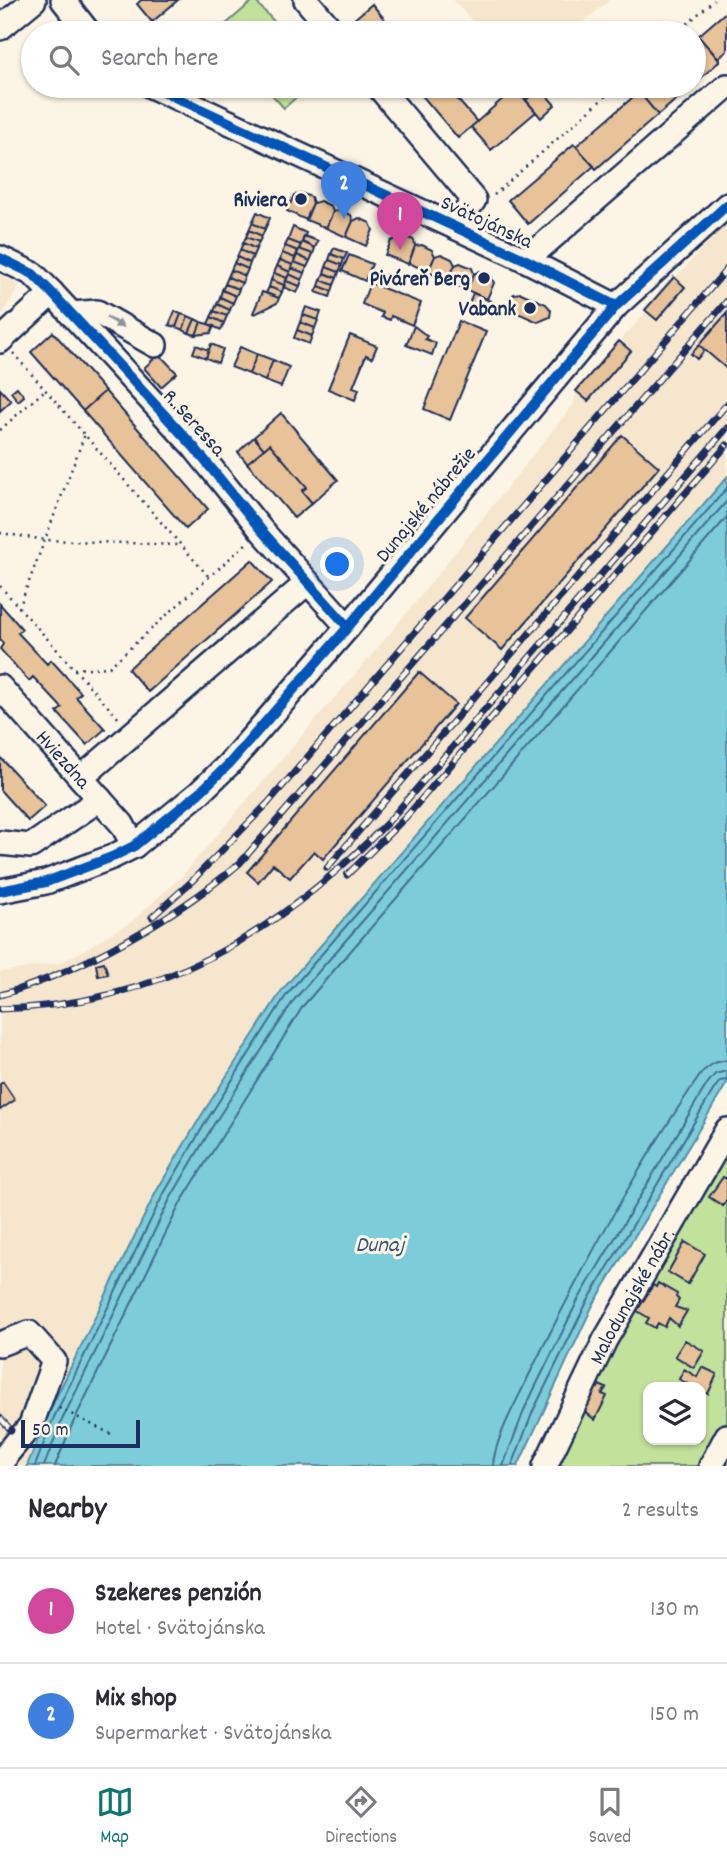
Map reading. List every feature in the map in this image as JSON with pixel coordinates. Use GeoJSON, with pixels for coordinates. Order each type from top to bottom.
{"type":"FeatureCollection","features":[{"type":"Feature","properties":{"kind":"street"},"geometry":{"type":"LineString","coordinates":[[0,28],[34,0]]}},
{"type":"Feature","properties":{"kind":"street"},"geometry":{"type":"LineString","coordinates":[[63,0],[80,21]]}},
{"type":"Feature","properties":{"kind":"street"},"geometry":{"type":"LineString","coordinates":[[306,0],[324,21]]}},
{"type":"Feature","properties":{"kind":"street"},"geometry":{"type":"LineString","coordinates":[[526,260],[727,86]]}},
{"type":"Feature","properties":{"kind":"street","name":"Svätojánska"},"geometry":{"type":"LineString","coordinates":[[177,98],[526,260],[616,306]]}},
{"type":"Feature","properties":{"kind":"street"},"geometry":{"type":"LineString","coordinates":[[388,98],[474,200],[455,227]]}},
{"type":"Feature","properties":{"kind":"street","name":"Dunajské nábrežie"},"geometry":{"type":"LineString","coordinates":[[0,891],[46,881],[134,846],[164,824],[229,764],[348,627],[616,306],[727,205]]}},
{"type":"Feature","properties":{"kind":"street","name":"R. Seressa"},"geometry":{"type":"LineString","coordinates":[[0,258],[33,274],[52,293],[194,447],[262,531],[348,627]]}},
{"type":"Feature","properties":{"kind":"street"},"geometry":{"type":"LineString","coordinates":[[1,340],[52,293]]}},
{"type":"Feature","properties":{"kind":"street"},"geometry":{"type":"LineString","coordinates":[[71,314],[97,312],[155,345]]}},
{"type":"Feature","properties":{"kind":"street"},"geometry":{"type":"LineString","coordinates":[[81,778],[307,583]]}},
{"type":"Feature","properties":{"kind":"street","name":"Hviezdna"},"geometry":{"type":"LineString","coordinates":[[0,687],[122,824],[134,846]]}},
{"type":"Feature","properties":{"kind":"street","name":"Hviezdna"},"geometry":{"type":"LineString","coordinates":[[0,844],[31,846],[100,799]]}},
{"type":"Feature","properties":{"kind":"street","name":"Malodunajské nábr."},"geometry":{"type":"LineString","coordinates":[[545,1466],[605,1340],[727,1130]]}},
{"type":"Feature","properties":{"kind":"street"},"geometry":{"type":"LineString","coordinates":[[0,1344],[29,1333],[54,1361],[31,1425],[6,1455],[2,1466]]}},
{"type":"Feature","properties":{"kind":"street"},"geometry":{"type":"LineString","coordinates":[[711,1466],[727,1436]]}},
{"type":"Feature","properties":{"kind":"path"},"geometry":{"type":"LineString","coordinates":[[690,21],[714,0]]}},
{"type":"Feature","properties":{"kind":"path"},"geometry":{"type":"LineString","coordinates":[[474,200],[491,198],[604,98]]}},
{"type":"Feature","properties":{"kind":"path"},"geometry":{"type":"LineString","coordinates":[[1,340],[209,577]]}},
{"type":"Feature","properties":{"kind":"path"},"geometry":{"type":"LineString","coordinates":[[0,430],[46,390]]}},
{"type":"Feature","properties":{"kind":"path"},"geometry":{"type":"LineString","coordinates":[[19,608],[85,434]]}},
{"type":"Feature","properties":{"kind":"path"},"geometry":{"type":"LineString","coordinates":[[74,669],[109,667],[262,531]]}},
{"type":"Feature","properties":{"kind":"path"},"geometry":{"type":"LineString","coordinates":[[0,533],[46,540],[180,545]]}},
{"type":"Feature","properties":{"kind":"path"},"geometry":{"type":"LineString","coordinates":[[0,586],[133,735]]}},
{"type":"Feature","properties":{"kind":"path"},"geometry":{"type":"LineString","coordinates":[[40,1398],[115,1436]]}},
{"type":"Feature","properties":{"kind":"shaded area"},"geometry":{"type":"Polygon","coordinates":[[[453,0],[609,0],[585,21],[472,21],[453,0]]]}},
{"type":"Feature","properties":{"kind":"shaded area"},"geometry":{"type":"Polygon","coordinates":[[[727,220],[727,477],[282,990],[156,1192],[48,1414],[27,1466],[0,1466],[0,972],[61,963],[131,922],[182,876],[397,625],[574,404],[576,391],[727,220]]]}},
{"type":"Feature","properties":{"kind":"shaded area"},"geometry":{"type":"Polygon","coordinates":[[[0,275],[20,285],[0,318],[0,275]]]}},
{"type":"Feature","properties":{"kind":"green space"},"geometry":{"type":"Polygon","coordinates":[[[254,0],[274,21],[230,21],[254,0]]]}},
{"type":"Feature","properties":{"kind":"green space"},"geometry":{"type":"Polygon","coordinates":[[[275,98],[295,98],[284,108],[275,98]]]}},
{"type":"Feature","properties":{"kind":"green space"},"geometry":{"type":"Polygon","coordinates":[[[727,1146],[727,1466],[550,1466],[562,1437],[727,1146]]]}},
{"type":"Feature","properties":{"kind":"water","name":"Dunaj"},"geometry":{"type":"Polygon","coordinates":[[[727,477],[727,1083],[592,1307],[518,1466],[27,1466],[48,1414],[156,1192],[282,990],[727,477]]]}},
{"type":"Feature","properties":{"kind":"building"},"geometry":{"type":"Polygon","coordinates":[[[141,0],[178,0],[153,21],[137,4],[141,0]]]}},
{"type":"Feature","properties":{"kind":"building"},"geometry":{"type":"Polygon","coordinates":[[[372,4],[387,21],[354,21],[372,4]]]}},
{"type":"Feature","properties":{"kind":"building"},"geometry":{"type":"Polygon","coordinates":[[[727,11],[727,51],[718,58],[706,45],[706,29],[727,11]]]}},
{"type":"Feature","properties":{"kind":"building"},"geometry":{"type":"Polygon","coordinates":[[[706,45],[720,61],[706,73],[706,45]]]}},
{"type":"Feature","properties":{"kind":"building"},"geometry":{"type":"Polygon","coordinates":[[[424,98],[456,98],[477,122],[458,138],[424,98]]]}},
{"type":"Feature","properties":{"kind":"building"},"geometry":{"type":"Polygon","coordinates":[[[504,98],[524,98],[536,112],[491,150],[471,127],[504,98]]]}},
{"type":"Feature","properties":{"kind":"building"},"geometry":{"type":"Polygon","coordinates":[[[549,98],[555,105],[541,118],[526,100],[549,98]]]}},
{"type":"Feature","properties":{"kind":"building"},"geometry":{"type":"Polygon","coordinates":[[[632,98],[644,98],[658,115],[596,169],[576,146],[632,98]]]}},
{"type":"Feature","properties":{"kind":"building"},"geometry":{"type":"Polygon","coordinates":[[[644,98],[678,98],[658,115],[644,98]]]}},
{"type":"Feature","properties":{"kind":"building"},"geometry":{"type":"Polygon","coordinates":[[[574,144],[594,166],[528,224],[508,200],[574,144]]]}},
{"type":"Feature","properties":{"kind":"building"},"geometry":{"type":"Polygon","coordinates":[[[300,193],[311,197],[313,203],[306,220],[287,211],[294,195],[300,193]]]}},
{"type":"Feature","properties":{"kind":"building"},"geometry":{"type":"Polygon","coordinates":[[[320,201],[331,206],[333,212],[326,228],[306,220],[313,203],[320,201]]]}},
{"type":"Feature","properties":{"kind":"building"},"geometry":{"type":"Polygon","coordinates":[[[340,210],[351,215],[353,221],[346,237],[326,228],[333,212],[340,210]]]}},
{"type":"Feature","properties":{"kind":"building"},"geometry":{"type":"Polygon","coordinates":[[[257,212],[270,218],[265,229],[252,223],[257,212]]]}},
{"type":"Feature","properties":{"kind":"building"},"geometry":{"type":"Polygon","coordinates":[[[359,218],[370,223],[373,230],[366,246],[346,237],[353,221],[359,218]]]}},
{"type":"Feature","properties":{"kind":"building"},"geometry":{"type":"Polygon","coordinates":[[[252,223],[265,229],[262,236],[249,230],[252,223]]]}},
{"type":"Feature","properties":{"kind":"building"},"geometry":{"type":"Polygon","coordinates":[[[293,227],[306,233],[301,245],[288,240],[293,227]]]}},
{"type":"Feature","properties":{"kind":"building"},"geometry":{"type":"Polygon","coordinates":[[[249,230],[262,236],[259,242],[246,237],[249,230]]]}},
{"type":"Feature","properties":{"kind":"building"},"geometry":{"type":"Polygon","coordinates":[[[304,236],[318,241],[315,248],[302,242],[304,236]]]}},
{"type":"Feature","properties":{"kind":"building"},"geometry":{"type":"Polygon","coordinates":[[[403,236],[414,240],[415,246],[408,264],[385,255],[391,241],[403,236]]]}},
{"type":"Feature","properties":{"kind":"building"},"geometry":{"type":"Polygon","coordinates":[[[246,237],[259,242],[256,249],[243,243],[246,237]]]}},
{"type":"Feature","properties":{"kind":"building"},"geometry":{"type":"Polygon","coordinates":[[[288,240],[301,245],[298,251],[285,246],[288,240]]]}},
{"type":"Feature","properties":{"kind":"building"},"geometry":{"type":"Polygon","coordinates":[[[302,242],[315,248],[313,254],[299,249],[302,242]]]}},
{"type":"Feature","properties":{"kind":"building"},"geometry":{"type":"Polygon","coordinates":[[[243,243],[256,249],[253,256],[240,250],[243,243]]]}},
{"type":"Feature","properties":{"kind":"building"},"geometry":{"type":"Polygon","coordinates":[[[422,245],[432,250],[435,256],[428,272],[409,263],[415,246],[422,245]]]}},
{"type":"Feature","properties":{"kind":"building"},"geometry":{"type":"Polygon","coordinates":[[[285,246],[298,251],[295,258],[282,253],[285,246]]]}},
{"type":"Feature","properties":{"kind":"building"},"geometry":{"type":"Polygon","coordinates":[[[334,248],[347,253],[344,259],[331,254],[334,248]]]}},
{"type":"Feature","properties":{"kind":"building"},"geometry":{"type":"Polygon","coordinates":[[[299,249],[313,254],[310,261],[297,255],[299,249]]]}},
{"type":"Feature","properties":{"kind":"building"},"geometry":{"type":"Polygon","coordinates":[[[240,250],[253,256],[250,263],[237,257],[240,250]]]}},
{"type":"Feature","properties":{"kind":"building"},"geometry":{"type":"Polygon","coordinates":[[[282,253],[295,258],[293,265],[280,260],[282,253]]]}},
{"type":"Feature","properties":{"kind":"building"},"geometry":{"type":"Polygon","coordinates":[[[331,254],[344,259],[342,265],[329,260],[331,254]]]}},
{"type":"Feature","properties":{"kind":"building"},"geometry":{"type":"Polygon","coordinates":[[[441,254],[452,259],[455,265],[447,281],[428,272],[435,256],[441,254]]]}},
{"type":"Feature","properties":{"kind":"building"},"geometry":{"type":"Polygon","coordinates":[[[297,255],[310,261],[307,267],[294,262],[297,255]]]}},
{"type":"Feature","properties":{"kind":"building"},"geometry":{"type":"Polygon","coordinates":[[[349,255],[372,264],[365,281],[342,271],[349,255]]]}},
{"type":"Feature","properties":{"kind":"building"},"geometry":{"type":"Polygon","coordinates":[[[237,257],[250,263],[248,269],[234,263],[237,257]]]}},
{"type":"Feature","properties":{"kind":"building"},"geometry":{"type":"Polygon","coordinates":[[[280,260],[293,265],[290,272],[277,266],[280,260]]]}},
{"type":"Feature","properties":{"kind":"building"},"geometry":{"type":"Polygon","coordinates":[[[329,260],[342,265],[339,272],[326,267],[329,260]]]}},
{"type":"Feature","properties":{"kind":"building"},"geometry":{"type":"Polygon","coordinates":[[[294,262],[307,267],[305,273],[291,268],[294,262]]]}},
{"type":"Feature","properties":{"kind":"building"},"geometry":{"type":"Polygon","coordinates":[[[234,263],[248,269],[245,276],[231,270],[234,263]]]}},
{"type":"Feature","properties":{"kind":"building"},"geometry":{"type":"Polygon","coordinates":[[[460,263],[472,268],[474,274],[467,290],[447,281],[455,265],[460,263]]]}},
{"type":"Feature","properties":{"kind":"building"},"geometry":{"type":"Polygon","coordinates":[[[277,266],[290,272],[287,278],[274,273],[277,266]]]}},
{"type":"Feature","properties":{"kind":"building"},"geometry":{"type":"Polygon","coordinates":[[[326,267],[339,272],[337,278],[324,273],[326,267]]]}},
{"type":"Feature","properties":{"kind":"building"},"geometry":{"type":"Polygon","coordinates":[[[291,268],[305,273],[302,280],[289,274],[291,268]]]}},
{"type":"Feature","properties":{"kind":"building"},"geometry":{"type":"Polygon","coordinates":[[[231,270],[245,276],[242,283],[228,277],[231,270]]]}},
{"type":"Feature","properties":{"kind":"building"},"geometry":{"type":"Polygon","coordinates":[[[480,271],[491,276],[494,283],[487,299],[467,290],[474,274],[480,271]]]}},
{"type":"Feature","properties":{"kind":"building"},"geometry":{"type":"Polygon","coordinates":[[[274,273],[287,278],[284,285],[271,280],[274,273]]]}},
{"type":"Feature","properties":{"kind":"building"},"geometry":{"type":"Polygon","coordinates":[[[324,273],[337,278],[334,285],[321,280],[324,273]]]}},
{"type":"Feature","properties":{"kind":"building"},"geometry":{"type":"Polygon","coordinates":[[[289,274],[302,280],[300,286],[286,281],[289,274]]]}},
{"type":"Feature","properties":{"kind":"building"},"geometry":{"type":"Polygon","coordinates":[[[228,277],[242,283],[239,289],[225,284],[228,277]]]}},
{"type":"Feature","properties":{"kind":"building"},"geometry":{"type":"Polygon","coordinates":[[[674,277],[685,287],[657,320],[645,310],[674,277]]]}},
{"type":"Feature","properties":{"kind":"building"},"geometry":{"type":"Polygon","coordinates":[[[271,280],[284,285],[282,292],[269,287],[271,280]]]}},
{"type":"Feature","properties":{"kind":"building"},"geometry":{"type":"Polygon","coordinates":[[[321,280],[334,285],[332,291],[319,286],[321,280]]]}},
{"type":"Feature","properties":{"kind":"building"},"geometry":{"type":"Polygon","coordinates":[[[286,281],[300,286],[297,293],[284,287],[286,281]]]}},
{"type":"Feature","properties":{"kind":"building"},"geometry":{"type":"Polygon","coordinates":[[[370,283],[421,303],[412,325],[391,316],[390,320],[381,317],[383,313],[362,304],[370,283]]]}},
{"type":"Feature","properties":{"kind":"building"},"geometry":{"type":"Polygon","coordinates":[[[225,284],[239,289],[236,296],[222,290],[225,284]]]}},
{"type":"Feature","properties":{"kind":"building"},"geometry":{"type":"Polygon","coordinates":[[[319,286],[332,291],[330,297],[316,292],[319,286]]]}},
{"type":"Feature","properties":{"kind":"building"},"geometry":{"type":"Polygon","coordinates":[[[269,287],[282,292],[279,298],[266,293],[269,287]]]}},
{"type":"Feature","properties":{"kind":"building"},"geometry":{"type":"Polygon","coordinates":[[[222,290],[236,296],[233,303],[220,297],[222,290]]]}},
{"type":"Feature","properties":{"kind":"building"},"geometry":{"type":"Polygon","coordinates":[[[262,292],[279,298],[277,303],[255,314],[253,313],[262,292]]]}},
{"type":"Feature","properties":{"kind":"building"},"geometry":{"type":"Polygon","coordinates":[[[473,293],[497,304],[493,315],[469,304],[473,293]]]}},
{"type":"Feature","properties":{"kind":"building","name":"Vabank"},"geometry":{"type":"Polygon","coordinates":[[[521,293],[546,304],[551,310],[550,317],[538,322],[513,311],[509,306],[509,299],[514,294],[521,293]]]}},
{"type":"Feature","properties":{"kind":"building"},"geometry":{"type":"Polygon","coordinates":[[[220,297],[233,303],[230,310],[217,304],[220,297]]]}},
{"type":"Feature","properties":{"kind":"building"},"geometry":{"type":"Polygon","coordinates":[[[217,304],[230,310],[227,316],[214,311],[217,304]]]}},
{"type":"Feature","properties":{"kind":"building"},"geometry":{"type":"Polygon","coordinates":[[[306,307],[321,312],[318,320],[303,315],[306,307]]]}},
{"type":"Feature","properties":{"kind":"building"},"geometry":{"type":"Polygon","coordinates":[[[175,311],[181,314],[176,327],[169,325],[175,311]]]}},
{"type":"Feature","properties":{"kind":"building"},"geometry":{"type":"Polygon","coordinates":[[[214,311],[227,316],[224,323],[211,317],[214,311]]]}},
{"type":"Feature","properties":{"kind":"building"},"geometry":{"type":"Polygon","coordinates":[[[727,313],[727,369],[699,345],[727,313]]]}},
{"type":"Feature","properties":{"kind":"building"},"geometry":{"type":"Polygon","coordinates":[[[181,314],[188,316],[183,330],[176,327],[181,314]]]}},
{"type":"Feature","properties":{"kind":"building"},"geometry":{"type":"Polygon","coordinates":[[[303,315],[318,320],[315,328],[300,322],[303,315]]]}},
{"type":"Feature","properties":{"kind":"building"},"geometry":{"type":"Polygon","coordinates":[[[188,316],[195,319],[189,333],[183,330],[188,316]]]}},
{"type":"Feature","properties":{"kind":"building"},"geometry":{"type":"Polygon","coordinates":[[[211,317],[224,323],[221,330],[208,324],[211,317]]]}},
{"type":"Feature","properties":{"kind":"building"},"geometry":{"type":"Polygon","coordinates":[[[195,319],[201,322],[196,335],[189,333],[195,319]]]}},
{"type":"Feature","properties":{"kind":"building"},"geometry":{"type":"Polygon","coordinates":[[[459,321],[486,332],[450,420],[424,409],[459,321]]]}},
{"type":"Feature","properties":{"kind":"building"},"geometry":{"type":"Polygon","coordinates":[[[201,322],[214,326],[211,333],[196,335],[201,322]]]}},
{"type":"Feature","properties":{"kind":"building"},"geometry":{"type":"Polygon","coordinates":[[[300,322],[315,328],[312,336],[297,330],[300,322]]]}},
{"type":"Feature","properties":{"kind":"building"},"geometry":{"type":"Polygon","coordinates":[[[414,326],[427,336],[425,339],[436,343],[432,355],[406,345],[414,326]]]}},
{"type":"Feature","properties":{"kind":"building"},"geometry":{"type":"Polygon","coordinates":[[[297,330],[312,336],[309,344],[294,338],[297,330]]]}},
{"type":"Feature","properties":{"kind":"building"},"geometry":{"type":"Polygon","coordinates":[[[53,332],[105,391],[83,411],[31,352],[53,332]]]}},
{"type":"Feature","properties":{"kind":"building"},"geometry":{"type":"Polygon","coordinates":[[[350,335],[377,346],[372,358],[366,355],[353,387],[359,389],[355,400],[328,389],[350,335]]]}},
{"type":"Feature","properties":{"kind":"building"},"geometry":{"type":"Polygon","coordinates":[[[619,341],[631,351],[588,401],[576,391],[619,341]]]}},
{"type":"Feature","properties":{"kind":"building"},"geometry":{"type":"Polygon","coordinates":[[[211,344],[223,349],[218,363],[206,358],[211,344]]]}},
{"type":"Feature","properties":{"kind":"building"},"geometry":{"type":"Polygon","coordinates":[[[196,345],[209,350],[206,358],[193,353],[196,345]]]}},
{"type":"Feature","properties":{"kind":"building"},"geometry":{"type":"Polygon","coordinates":[[[699,345],[705,350],[697,359],[691,354],[699,345]]]}},
{"type":"Feature","properties":{"kind":"building"},"geometry":{"type":"Polygon","coordinates":[[[240,347],[257,354],[249,374],[231,367],[240,347]]]}},
{"type":"Feature","properties":{"kind":"building"},"geometry":{"type":"Polygon","coordinates":[[[159,354],[177,373],[161,387],[144,368],[159,354]]]}},
{"type":"Feature","properties":{"kind":"building"},"geometry":{"type":"Polygon","coordinates":[[[257,354],[273,360],[265,381],[249,374],[257,354]]]}},
{"type":"Feature","properties":{"kind":"building"},"geometry":{"type":"Polygon","coordinates":[[[273,360],[289,367],[281,387],[265,381],[273,360]]]}},
{"type":"Feature","properties":{"kind":"building"},"geometry":{"type":"Polygon","coordinates":[[[17,387],[24,396],[18,401],[11,392],[17,387]]]}},
{"type":"Feature","properties":{"kind":"building"},"geometry":{"type":"Polygon","coordinates":[[[0,389],[11,401],[0,411],[0,389]]]}},
{"type":"Feature","properties":{"kind":"building"},"geometry":{"type":"Polygon","coordinates":[[[105,391],[208,509],[186,529],[83,411],[105,391]]]}},
{"type":"Feature","properties":{"kind":"building"},"geometry":{"type":"Polygon","coordinates":[[[281,413],[338,480],[312,503],[302,491],[307,487],[270,444],[264,449],[254,437],[281,413]]]}},
{"type":"Feature","properties":{"kind":"building"},"geometry":{"type":"Polygon","coordinates":[[[622,435],[659,467],[502,650],[465,618],[622,435]]]}},
{"type":"Feature","properties":{"kind":"building"},"geometry":{"type":"Polygon","coordinates":[[[254,437],[264,449],[247,463],[238,452],[254,437]]]}},
{"type":"Feature","properties":{"kind":"building"},"geometry":{"type":"Polygon","coordinates":[[[270,444],[307,487],[302,491],[312,503],[294,518],[247,463],[270,444]]]}},
{"type":"Feature","properties":{"kind":"building"},"geometry":{"type":"Polygon","coordinates":[[[252,560],[272,582],[148,692],[128,669],[252,560]]]}},
{"type":"Feature","properties":{"kind":"building"},"geometry":{"type":"Polygon","coordinates":[[[0,604],[22,629],[18,633],[47,664],[51,660],[81,693],[76,697],[105,729],[87,745],[57,712],[62,708],[33,677],[29,681],[0,649],[3,644],[0,640],[0,604]]]}},
{"type":"Feature","properties":{"kind":"building"},"geometry":{"type":"Polygon","coordinates":[[[419,672],[456,704],[323,859],[314,851],[290,878],[273,864],[258,882],[247,872],[419,672]]]}},
{"type":"Feature","properties":{"kind":"building"},"geometry":{"type":"Polygon","coordinates":[[[0,757],[45,806],[28,821],[0,790],[0,757]]]}},
{"type":"Feature","properties":{"kind":"building"},"geometry":{"type":"Polygon","coordinates":[[[104,962],[108,974],[98,976],[96,964],[104,962]]]}},
{"type":"Feature","properties":{"kind":"building"},"geometry":{"type":"Polygon","coordinates":[[[3,1082],[15,1100],[0,1110],[0,1084],[3,1082]]]}},
{"type":"Feature","properties":{"kind":"building"},"geometry":{"type":"Polygon","coordinates":[[[723,1177],[727,1179],[727,1199],[723,1206],[709,1197],[723,1177]]]}},
{"type":"Feature","properties":{"kind":"building"},"geometry":{"type":"Polygon","coordinates":[[[685,1242],[705,1254],[688,1284],[668,1272],[685,1242]]]}},
{"type":"Feature","properties":{"kind":"building"},"geometry":{"type":"Polygon","coordinates":[[[658,1283],[677,1294],[679,1300],[675,1307],[687,1311],[678,1326],[669,1318],[665,1327],[658,1323],[655,1328],[646,1323],[649,1318],[637,1311],[653,1285],[656,1287],[658,1283]]]}},
{"type":"Feature","properties":{"kind":"building"},"geometry":{"type":"Polygon","coordinates":[[[685,1340],[704,1351],[694,1368],[675,1356],[685,1340]]]}},
{"type":"Feature","properties":{"kind":"building"},"geometry":{"type":"Polygon","coordinates":[[[702,1367],[717,1374],[708,1394],[706,1382],[684,1382],[679,1379],[684,1369],[697,1377],[702,1367]]]}},
{"type":"Feature","properties":{"kind":"building"},"geometry":{"type":"Polygon","coordinates":[[[599,1385],[606,1388],[602,1394],[607,1396],[595,1420],[583,1410],[595,1386],[598,1388],[599,1385]]]}},
{"type":"Feature","properties":{"kind":"railway"},"geometry":{"type":"LineString","coordinates":[[152,917],[191,882],[268,803],[727,269]]}},
{"type":"Feature","properties":{"kind":"railway"},"geometry":{"type":"LineString","coordinates":[[0,995],[63,972],[126,941],[187,903],[240,863],[727,301]]}},
{"type":"Feature","properties":{"kind":"railway"},"geometry":{"type":"LineString","coordinates":[[327,868],[727,404]]}},
{"type":"Feature","properties":{"kind":"railway"},"geometry":{"type":"LineString","coordinates":[[0,1009],[58,1004],[113,994],[164,978],[213,956],[259,929],[303,898],[388,822],[727,428]]}},
{"type":"Feature","properties":{"kind":"railway"},"geometry":{"type":"LineString","coordinates":[[347,875],[406,817],[727,445]]}},
{"type":"Feature","properties":{"kind":"railway"},"geometry":{"type":"LineString","coordinates":[[0,1418],[11,1430]]}},
{"type":"Feature","properties":{"kind":"cycle path"},"geometry":{"type":"LineString","coordinates":[[177,98],[526,260],[616,306]]}},
{"type":"Feature","properties":{"kind":"cycle path"},"geometry":{"type":"LineString","coordinates":[[0,891],[46,882],[112,857],[134,846],[199,793],[229,764],[348,627],[616,306],[727,205]]}},
{"type":"Feature","properties":{"kind":"cycle path"},"geometry":{"type":"LineString","coordinates":[[0,258],[33,274],[52,293],[194,447],[262,531],[348,627]]}},
{"type":"Feature","properties":{"kind":"place","name":"Riviera"},"geometry":{"type":"Point","coordinates":[301,199]}},
{"type":"Feature","properties":{"kind":"place","name":"Mix shop"},"geometry":{"type":"Point","coordinates":[344,219]}},
{"type":"Feature","properties":{"kind":"place","name":"Szekeres penzión"},"geometry":{"type":"Point","coordinates":[400,250]}},
{"type":"Feature","properties":{"kind":"place","name":"Piváreň Berg"},"geometry":{"type":"Point","coordinates":[484,278]}},
{"type":"Feature","properties":{"kind":"place","name":"Vabank"},"geometry":{"type":"Point","coordinates":[530,308]}}]}
